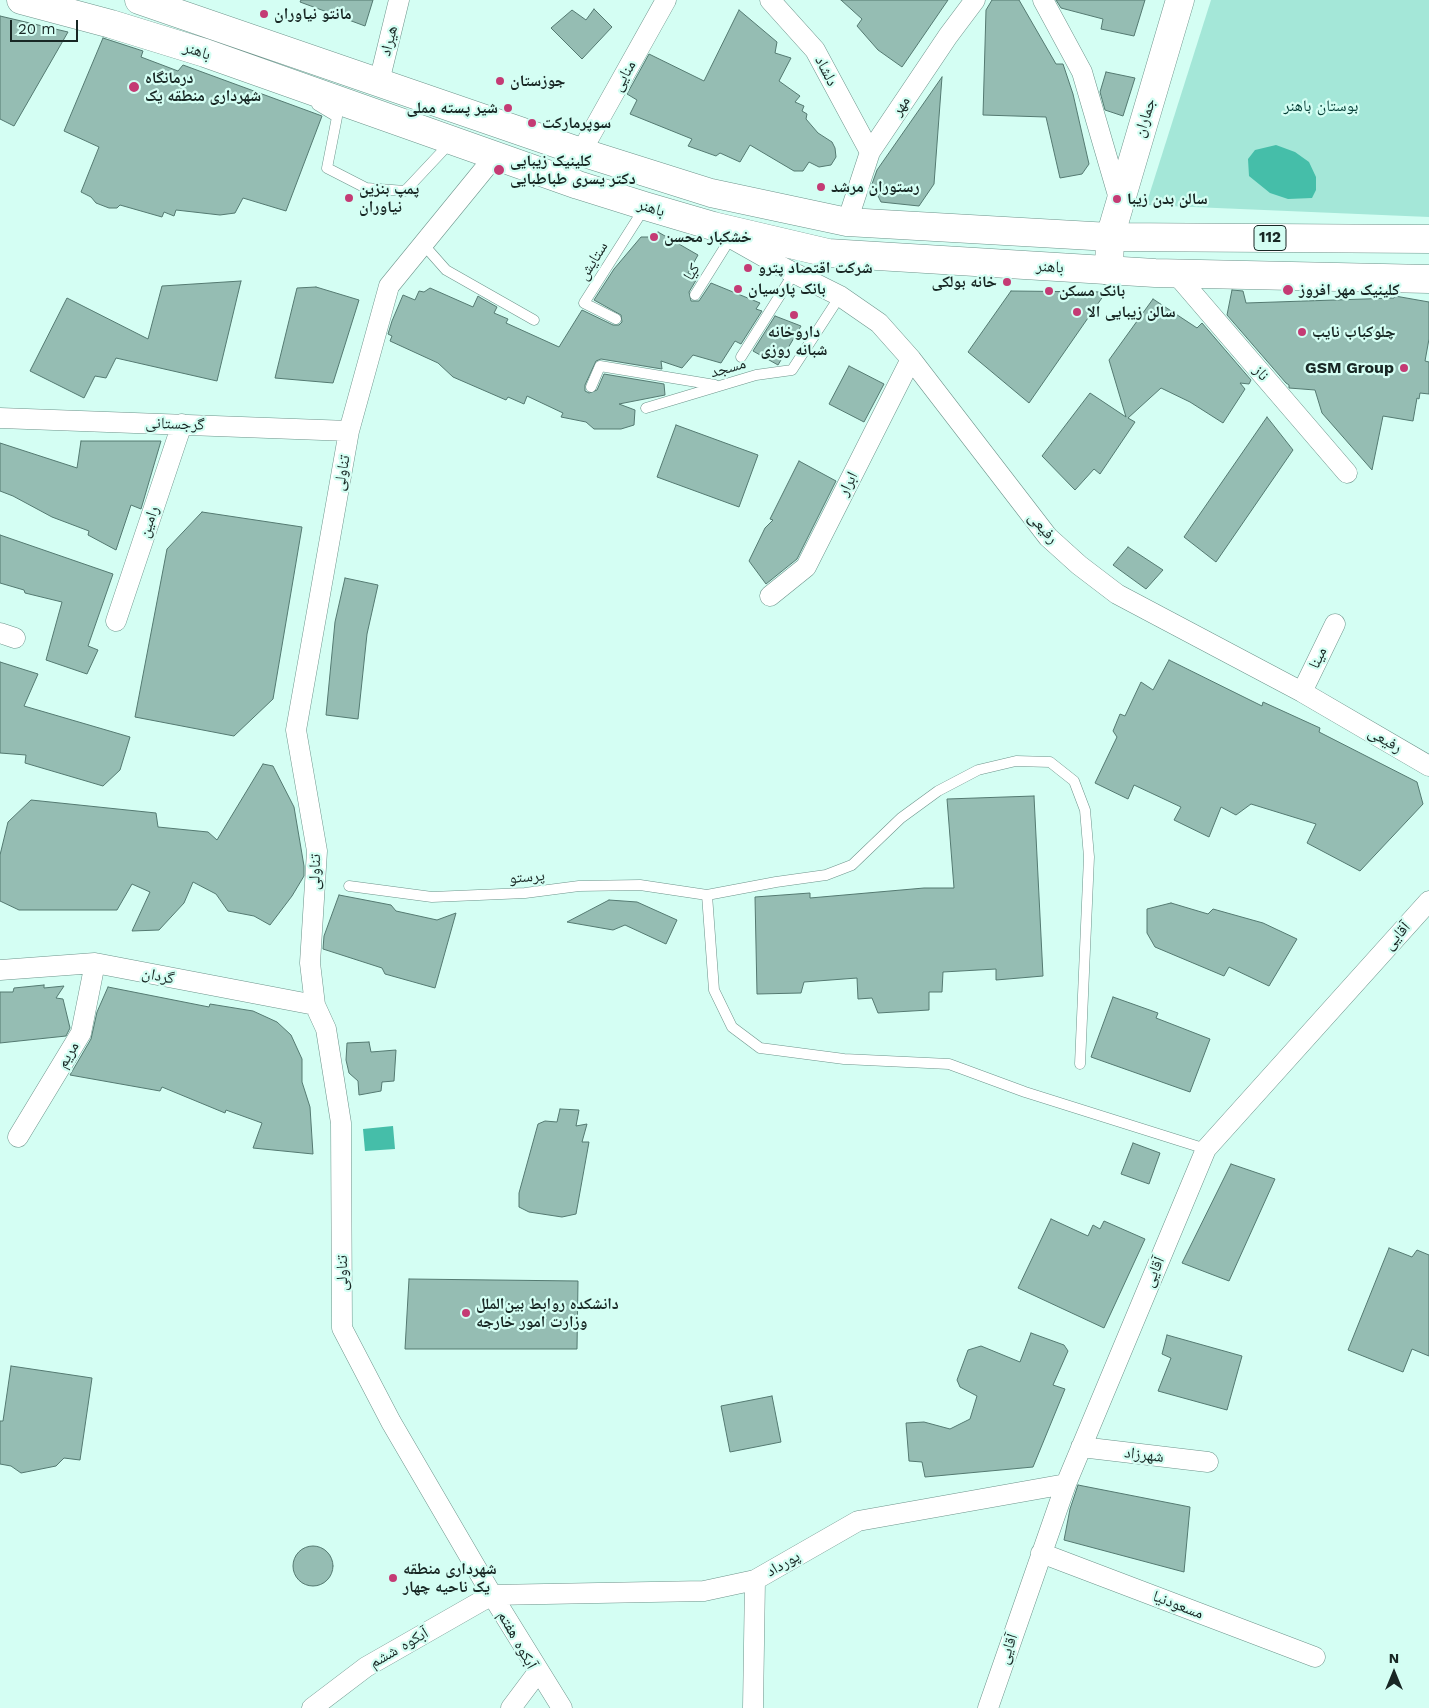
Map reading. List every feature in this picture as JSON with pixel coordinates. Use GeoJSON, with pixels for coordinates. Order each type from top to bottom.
{"type":"FeatureCollection","features":[{"type":"Feature","properties":{"kind":"main road","name":"باهنر"},"geometry":{"type":"LineString","coordinates":[[20,0],[110,24],[271,77],[721,233],[828,253],[1109,271],[1176,274],[1429,278]]}},
{"type":"Feature","properties":{"kind":"main road","name":"باهنر"},"geometry":{"type":"LineString","coordinates":[[139,0],[581,152],[711,192],[847,222],[1110,237],[1429,239]]}},
{"type":"Feature","properties":{"kind":"main road","name":"جماران"},"geometry":{"type":"LineString","coordinates":[[1109,271],[1110,237],[1180,0]]}},
{"type":"Feature","properties":{"kind":"street","name":"هیراد"},"geometry":{"type":"LineString","coordinates":[[379,82],[399,0]]}},
{"type":"Feature","properties":{"kind":"street","name":"منایی"},"geometry":{"type":"LineString","coordinates":[[581,152],[666,0]]}},
{"type":"Feature","properties":{"kind":"street","name":"دلشاد"},"geometry":{"type":"LineString","coordinates":[[770,0],[815,50],[870,152]]}},
{"type":"Feature","properties":{"kind":"street","name":"مهر"},"geometry":{"type":"LineString","coordinates":[[847,222],[870,152],[948,36],[975,0]]}},
{"type":"Feature","properties":{"kind":"street"},"geometry":{"type":"LineString","coordinates":[[1043,0],[1082,72],[1120,202]]}},
{"type":"Feature","properties":{"kind":"street","name":"تناولی"},"geometry":{"type":"LineString","coordinates":[[492,1595],[391,1422],[342,1328],[341,1123],[326,1029],[315,1005],[310,964],[317,851],[296,730],[349,431],[389,286],[495,156]]}},
{"type":"Feature","properties":{"kind":"street","name":"رفیعی"},"geometry":{"type":"LineString","coordinates":[[721,233],[840,296],[879,324],[911,359],[1048,536],[1079,565],[1117,594],[1302,692],[1429,766]]}},
{"type":"Feature","properties":{"kind":"street","name":"ناز"},"geometry":{"type":"LineString","coordinates":[[1176,274],[1347,473]]}},
{"type":"Feature","properties":{"kind":"street","name":"ابرار"},"geometry":{"type":"LineString","coordinates":[[770,596],[806,567],[911,359]]}},
{"type":"Feature","properties":{"kind":"street","name":"گرجستانی"},"geometry":{"type":"LineString","coordinates":[[0,418],[349,431]]}},
{"type":"Feature","properties":{"kind":"street","name":"رامین"},"geometry":{"type":"LineString","coordinates":[[116,621],[182,424]]}},
{"type":"Feature","properties":{"kind":"street","name":"مینا"},"geometry":{"type":"LineString","coordinates":[[1302,692],[1335,624]]}},
{"type":"Feature","properties":{"kind":"street","name":"آقایی"},"geometry":{"type":"LineString","coordinates":[[988,1708],[1066,1484],[1206,1149],[1429,901]]}},
{"type":"Feature","properties":{"kind":"street","name":"گردان"},"geometry":{"type":"LineString","coordinates":[[0,970],[95,964],[315,1005]]}},
{"type":"Feature","properties":{"kind":"street","name":"مریم"},"geometry":{"type":"LineString","coordinates":[[18,1137],[81,1033],[95,964]]}},
{"type":"Feature","properties":{"kind":"street","name":"شهرزاد"},"geometry":{"type":"LineString","coordinates":[[1081,1447],[1208,1462]]}},
{"type":"Feature","properties":{"kind":"street","name":"پورداد"},"geometry":{"type":"LineString","coordinates":[[492,1595],[704,1591],[754,1580],[858,1521],[1066,1484]]}},
{"type":"Feature","properties":{"kind":"street","name":"مسعودنیا"},"geometry":{"type":"LineString","coordinates":[[1041,1553],[1315,1657]]}},
{"type":"Feature","properties":{"kind":"street"},"geometry":{"type":"LineString","coordinates":[[754,1580],[754,1708]]}},
{"type":"Feature","properties":{"kind":"street","name":"آبکوه هفتم"},"geometry":{"type":"LineString","coordinates":[[492,1595],[538,1672],[511,1708]]}},
{"type":"Feature","properties":{"kind":"street","name":"آبکوه ششم"},"geometry":{"type":"LineString","coordinates":[[312,1708],[366,1667],[492,1595]]}},
{"type":"Feature","properties":{"kind":"street"},"geometry":{"type":"LineString","coordinates":[[538,1672],[562,1708]]}},
{"type":"Feature","properties":{"kind":"lane"},"geometry":{"type":"LineString","coordinates":[[271,77],[337,117],[327,168],[366,188],[405,191],[453,141]]}},
{"type":"Feature","properties":{"kind":"lane","name":"ستایش"},"geometry":{"type":"LineString","coordinates":[[616,319],[584,303],[646,206]]}},
{"type":"Feature","properties":{"kind":"lane","name":"کیا"},"geometry":{"type":"LineString","coordinates":[[695,295],[721,233]]}},
{"type":"Feature","properties":{"kind":"lane"},"geometry":{"type":"LineString","coordinates":[[422,244],[446,270],[534,320]]}},
{"type":"Feature","properties":{"kind":"lane"},"geometry":{"type":"LineString","coordinates":[[741,356],[794,272]]}},
{"type":"Feature","properties":{"kind":"lane","name":"مسجد"},"geometry":{"type":"LineString","coordinates":[[646,408],[756,375],[792,370],[840,296]]}},
{"type":"Feature","properties":{"kind":"lane"},"geometry":{"type":"LineString","coordinates":[[591,387],[600,366],[720,386]]}},
{"type":"Feature","properties":{"kind":"lane","name":"پرستو"},"geometry":{"type":"LineString","coordinates":[[349,886],[432,897],[525,893],[579,886],[640,885],[707,895],[826,875],[852,865],[901,818],[938,790],[978,770],[1016,761],[1050,762],[1074,780],[1085,810],[1089,857],[1080,1064]]}},
{"type":"Feature","properties":{"kind":"lane"},"geometry":{"type":"LineString","coordinates":[[707,895],[714,990],[732,1027],[760,1048],[844,1059],[949,1064],[1025,1092],[1206,1149]]}},
{"type":"Feature","properties":{"kind":"green space","name":"بوستان باهنر"},"geometry":{"type":"Polygon","coordinates":[[[1211,0],[1429,0],[1429,217],[1146,205],[1211,0]]]}},
{"type":"Feature","properties":{"kind":"shaded area"},"geometry":{"type":"Polygon","coordinates":[[[1276,145],[1295,152],[1309,162],[1316,177],[1316,190],[1312,198],[1288,199],[1270,193],[1249,176],[1248,159],[1255,150],[1276,145]]]}},
{"type":"Feature","properties":{"kind":"shaded area"},"geometry":{"type":"Polygon","coordinates":[[[393,1126],[395,1149],[365,1151],[363,1129],[393,1126]]]}},
{"type":"Feature","properties":{"kind":"building"},"geometry":{"type":"Polygon","coordinates":[[[301,0],[373,0],[365,26],[300,2],[301,0]]]}},
{"type":"Feature","properties":{"kind":"building"},"geometry":{"type":"Polygon","coordinates":[[[841,0],[948,0],[902,67],[878,50],[857,26],[862,19],[841,0]]]}},
{"type":"Feature","properties":{"kind":"building"},"geometry":{"type":"Polygon","coordinates":[[[992,0],[1019,0],[1056,64],[1063,64],[1073,94],[1089,164],[1082,174],[1060,178],[1046,117],[983,115],[986,10],[992,0]]]}},
{"type":"Feature","properties":{"kind":"building"},"geometry":{"type":"Polygon","coordinates":[[[1056,0],[1145,0],[1134,36],[1101,29],[1103,19],[1061,8],[1056,0]]]}},
{"type":"Feature","properties":{"kind":"building"},"geometry":{"type":"Polygon","coordinates":[[[594,9],[612,27],[582,59],[551,28],[572,10],[586,20],[594,9]]]}},
{"type":"Feature","properties":{"kind":"building"},"geometry":{"type":"Polygon","coordinates":[[[739,10],[777,42],[775,53],[791,58],[779,81],[800,96],[795,102],[804,106],[802,111],[807,114],[806,119],[818,133],[832,142],[836,157],[831,165],[819,167],[809,162],[803,171],[794,171],[750,145],[740,162],[720,153],[716,156],[688,146],[692,139],[630,114],[637,100],[627,94],[649,54],[704,81],[739,10]]]}},
{"type":"Feature","properties":{"kind":"building"},"geometry":{"type":"Polygon","coordinates":[[[0,16],[68,32],[14,126],[0,119],[0,16]]]}},
{"type":"Feature","properties":{"kind":"building"},"geometry":{"type":"Polygon","coordinates":[[[103,38],[143,51],[141,57],[178,71],[183,65],[322,116],[286,211],[243,198],[235,213],[220,215],[176,210],[174,216],[164,212],[162,217],[120,205],[117,208],[109,208],[96,203],[91,197],[81,192],[99,147],[64,131],[103,38]]]}},
{"type":"Feature","properties":{"kind":"building"},"geometry":{"type":"Polygon","coordinates":[[[1106,72],[1135,78],[1123,116],[1105,110],[1100,92],[1106,72]]]}},
{"type":"Feature","properties":{"kind":"building"},"geometry":{"type":"Polygon","coordinates":[[[942,77],[934,184],[919,206],[881,202],[872,184],[877,170],[942,77]]]}},
{"type":"Feature","properties":{"kind":"building"},"geometry":{"type":"Polygon","coordinates":[[[658,232],[698,255],[688,273],[698,277],[689,292],[691,301],[699,301],[711,283],[760,303],[756,309],[762,311],[741,344],[735,341],[721,363],[693,355],[682,368],[661,361],[662,369],[601,359],[596,361],[585,385],[585,391],[589,393],[597,390],[604,374],[664,384],[665,395],[619,404],[635,410],[634,425],[621,429],[594,429],[586,422],[561,417],[563,413],[527,396],[524,404],[508,397],[506,400],[453,377],[438,363],[390,341],[392,336],[388,334],[403,295],[415,300],[419,291],[424,292],[430,288],[473,307],[478,296],[497,307],[494,313],[508,319],[506,323],[559,347],[582,310],[613,325],[619,325],[622,322],[621,315],[594,300],[614,269],[641,237],[654,237],[658,232]]]}},
{"type":"Feature","properties":{"kind":"building"},"geometry":{"type":"Polygon","coordinates":[[[241,281],[217,381],[116,358],[106,378],[95,376],[84,398],[30,371],[67,298],[148,339],[162,286],[241,281]]]}},
{"type":"Feature","properties":{"kind":"building"},"geometry":{"type":"Polygon","coordinates":[[[316,287],[359,300],[333,383],[275,378],[297,288],[316,287]]]}},
{"type":"Feature","properties":{"kind":"building"},"geometry":{"type":"Polygon","coordinates":[[[1232,290],[1243,291],[1246,303],[1394,298],[1395,296],[1429,302],[1429,339],[1425,361],[1429,362],[1429,394],[1420,393],[1419,399],[1417,398],[1413,421],[1383,416],[1372,470],[1322,413],[1315,390],[1289,388],[1289,385],[1227,315],[1232,290]]]}},
{"type":"Feature","properties":{"kind":"building"},"geometry":{"type":"Polygon","coordinates":[[[1011,291],[1106,292],[1029,403],[968,352],[1011,291]]]}},
{"type":"Feature","properties":{"kind":"building"},"geometry":{"type":"Polygon","coordinates":[[[1153,299],[1197,328],[1202,323],[1251,380],[1249,384],[1240,383],[1245,389],[1223,423],[1190,402],[1161,388],[1128,418],[1135,422],[1100,474],[1094,469],[1075,490],[1042,456],[1090,393],[1126,417],[1109,360],[1153,299]]]}},
{"type":"Feature","properties":{"kind":"building"},"geometry":{"type":"Polygon","coordinates":[[[775,316],[801,326],[778,365],[753,351],[775,316]]]}},
{"type":"Feature","properties":{"kind":"building"},"geometry":{"type":"Polygon","coordinates":[[[849,366],[884,384],[864,422],[829,404],[849,366]]]}},
{"type":"Feature","properties":{"kind":"building"},"geometry":{"type":"Polygon","coordinates":[[[1267,417],[1293,450],[1216,562],[1184,537],[1267,417]]]}},
{"type":"Feature","properties":{"kind":"building"},"geometry":{"type":"Polygon","coordinates":[[[676,425],[758,455],[739,507],[657,477],[676,425]]]}},
{"type":"Feature","properties":{"kind":"building"},"geometry":{"type":"Polygon","coordinates":[[[81,441],[161,441],[141,509],[131,505],[116,550],[88,535],[89,531],[52,517],[0,491],[0,443],[77,468],[81,441]]]}},
{"type":"Feature","properties":{"kind":"building"},"geometry":{"type":"Polygon","coordinates":[[[799,461],[836,481],[797,559],[766,584],[749,561],[765,528],[773,520],[770,519],[799,461]]]}},
{"type":"Feature","properties":{"kind":"building"},"geometry":{"type":"Polygon","coordinates":[[[202,512],[302,527],[273,699],[234,736],[135,717],[167,549],[202,512]]]}},
{"type":"Feature","properties":{"kind":"building"},"geometry":{"type":"Polygon","coordinates":[[[0,535],[113,574],[88,646],[98,650],[87,674],[46,660],[62,602],[25,593],[24,590],[0,583],[0,535]]]}},
{"type":"Feature","properties":{"kind":"building"},"geometry":{"type":"Polygon","coordinates":[[[1128,547],[1163,570],[1146,589],[1113,565],[1128,547]]]}},
{"type":"Feature","properties":{"kind":"building"},"geometry":{"type":"Polygon","coordinates":[[[345,578],[378,585],[367,634],[358,719],[326,715],[335,622],[345,578]]]}},
{"type":"Feature","properties":{"kind":"building"},"geometry":{"type":"Polygon","coordinates":[[[1169,660],[1262,706],[1263,702],[1320,728],[1319,732],[1417,782],[1423,804],[1360,871],[1307,843],[1316,824],[1251,804],[1236,815],[1221,807],[1209,837],[1174,820],[1181,807],[1134,785],[1128,799],[1095,783],[1117,737],[1113,731],[1120,714],[1125,716],[1141,682],[1153,690],[1169,660]]]}},
{"type":"Feature","properties":{"kind":"building"},"geometry":{"type":"Polygon","coordinates":[[[0,662],[38,674],[24,706],[130,737],[120,770],[103,786],[25,763],[26,755],[0,753],[0,662]]]}},
{"type":"Feature","properties":{"kind":"building"},"geometry":{"type":"Polygon","coordinates":[[[263,764],[273,766],[294,807],[304,866],[304,876],[292,896],[270,925],[254,916],[228,911],[216,894],[193,882],[184,903],[159,930],[132,931],[150,892],[132,884],[117,910],[19,910],[0,901],[0,855],[8,822],[31,800],[156,813],[158,827],[208,832],[217,840],[263,764]]]}},
{"type":"Feature","properties":{"kind":"building"},"geometry":{"type":"Polygon","coordinates":[[[1034,796],[1043,976],[996,980],[996,969],[943,972],[942,992],[929,992],[929,1010],[878,1013],[872,998],[858,999],[857,978],[804,982],[801,993],[757,994],[755,897],[810,893],[810,898],[924,888],[954,888],[947,799],[1034,796]]]}},
{"type":"Feature","properties":{"kind":"building"},"geometry":{"type":"Polygon","coordinates":[[[339,895],[391,905],[396,911],[437,920],[456,913],[435,988],[385,974],[382,968],[323,949],[324,936],[339,895]]]}},
{"type":"Feature","properties":{"kind":"building"},"geometry":{"type":"Polygon","coordinates":[[[609,900],[637,902],[677,920],[666,944],[625,925],[613,930],[567,922],[609,900]]]}},
{"type":"Feature","properties":{"kind":"building"},"geometry":{"type":"Polygon","coordinates":[[[1171,903],[1208,914],[1213,909],[1263,923],[1297,939],[1269,986],[1229,967],[1224,976],[1155,947],[1147,933],[1147,909],[1171,903]]]}},
{"type":"Feature","properties":{"kind":"building"},"geometry":{"type":"Polygon","coordinates":[[[44,985],[44,988],[64,986],[56,998],[63,999],[70,1028],[66,1036],[0,1043],[0,992],[13,992],[14,988],[44,985]]]}},
{"type":"Feature","properties":{"kind":"building"},"geometry":{"type":"Polygon","coordinates":[[[108,987],[209,1007],[210,1004],[253,1011],[277,1022],[291,1035],[302,1059],[302,1082],[310,1107],[313,1154],[253,1148],[262,1123],[226,1110],[225,1113],[162,1087],[160,1091],[70,1075],[91,1039],[97,1012],[108,987]]]}},
{"type":"Feature","properties":{"kind":"building"},"geometry":{"type":"Polygon","coordinates":[[[1113,997],[1158,1013],[1156,1018],[1210,1039],[1190,1092],[1091,1057],[1113,997]]]}},
{"type":"Feature","properties":{"kind":"building"},"geometry":{"type":"Polygon","coordinates":[[[369,1042],[371,1052],[396,1050],[394,1081],[382,1082],[381,1091],[359,1095],[358,1081],[349,1073],[346,1060],[347,1043],[369,1042]]]}},
{"type":"Feature","properties":{"kind":"building"},"geometry":{"type":"Polygon","coordinates":[[[560,1109],[579,1110],[576,1126],[587,1124],[582,1142],[589,1142],[576,1214],[562,1217],[529,1212],[519,1207],[519,1193],[538,1124],[545,1121],[557,1122],[560,1109]]]}},
{"type":"Feature","properties":{"kind":"building"},"geometry":{"type":"Polygon","coordinates":[[[1133,1143],[1160,1153],[1149,1184],[1121,1174],[1133,1143]]]}},
{"type":"Feature","properties":{"kind":"building"},"geometry":{"type":"Polygon","coordinates":[[[1231,1164],[1275,1179],[1229,1281],[1182,1263],[1231,1164]]]}},
{"type":"Feature","properties":{"kind":"building"},"geometry":{"type":"Polygon","coordinates":[[[1051,1219],[1088,1236],[1093,1225],[1100,1229],[1104,1221],[1145,1239],[1104,1328],[1018,1288],[1051,1219]]]}},
{"type":"Feature","properties":{"kind":"building"},"geometry":{"type":"Polygon","coordinates":[[[1389,1248],[1412,1257],[1417,1250],[1429,1255],[1429,1356],[1412,1349],[1403,1372],[1348,1350],[1389,1248]]]}},
{"type":"Feature","properties":{"kind":"building"},"geometry":{"type":"Polygon","coordinates":[[[409,1279],[578,1281],[577,1349],[405,1349],[409,1279]]]}},
{"type":"Feature","properties":{"kind":"building"},"geometry":{"type":"Polygon","coordinates":[[[1031,1333],[1064,1345],[1068,1351],[1053,1385],[1065,1389],[1033,1467],[925,1477],[922,1462],[909,1461],[906,1423],[924,1422],[950,1429],[970,1419],[977,1396],[960,1387],[957,1380],[968,1350],[981,1346],[1020,1362],[1031,1333]]]}},
{"type":"Feature","properties":{"kind":"building"},"geometry":{"type":"Polygon","coordinates":[[[1167,1335],[1242,1356],[1227,1410],[1158,1391],[1171,1358],[1162,1354],[1167,1335]]]}},
{"type":"Feature","properties":{"kind":"building"},"geometry":{"type":"Polygon","coordinates":[[[11,1366],[92,1378],[80,1460],[64,1458],[56,1466],[21,1473],[11,1466],[0,1464],[0,1421],[3,1421],[11,1366]]]}},
{"type":"Feature","properties":{"kind":"building"},"geometry":{"type":"Polygon","coordinates":[[[772,1396],[781,1442],[730,1452],[721,1406],[772,1396]]]}},
{"type":"Feature","properties":{"kind":"building"},"geometry":{"type":"Polygon","coordinates":[[[1078,1485],[1190,1507],[1184,1572],[1064,1540],[1070,1509],[1078,1485]]]}},
{"type":"Feature","properties":{"kind":"building"},"geometry":{"type":"Polygon","coordinates":[[[309,1546],[317,1546],[324,1549],[330,1555],[333,1566],[330,1577],[324,1583],[317,1586],[309,1586],[302,1583],[296,1577],[293,1570],[293,1562],[296,1555],[302,1549],[309,1546]]]}},
{"type":"Feature","properties":{"kind":"place","name":"مانتو نیاوران"},"geometry":{"type":"Point","coordinates":[264,14]}},
{"type":"Feature","properties":{"kind":"place","name":"جوزستان"},"geometry":{"type":"Point","coordinates":[500,81]}},
{"type":"Feature","properties":{"kind":"place","name":"درمانگاه شهرداری منطقه یک"},"geometry":{"type":"Point","coordinates":[134,87]}},
{"type":"Feature","properties":{"kind":"place","name":"شیر پسته مملی"},"geometry":{"type":"Point","coordinates":[508,108]}},
{"type":"Feature","properties":{"kind":"place","name":"سوپرمارکت"},"geometry":{"type":"Point","coordinates":[532,123]}},
{"type":"Feature","properties":{"kind":"place","name":"کلینیک زیبایی دکتر یسری طباطبایی"},"geometry":{"type":"Point","coordinates":[499,170]}},
{"type":"Feature","properties":{"kind":"place","name":"رستوران مرشد"},"geometry":{"type":"Point","coordinates":[821,187]}},
{"type":"Feature","properties":{"kind":"place","name":"پمپ بنزین نیاوران"},"geometry":{"type":"Point","coordinates":[349,198]}},
{"type":"Feature","properties":{"kind":"place","name":"سالن بدن زیبا"},"geometry":{"type":"Point","coordinates":[1117,199]}},
{"type":"Feature","properties":{"kind":"place","name":"خشکبار محسن"},"geometry":{"type":"Point","coordinates":[654,237]}},
{"type":"Feature","properties":{"kind":"place","name":"شركت اقتصاد پترو"},"geometry":{"type":"Point","coordinates":[748,268]}},
{"type":"Feature","properties":{"kind":"place","name":"خانه بولکی"},"geometry":{"type":"Point","coordinates":[1007,282]}},
{"type":"Feature","properties":{"kind":"place","name":"بانک پارسیان"},"geometry":{"type":"Point","coordinates":[738,289]}},
{"type":"Feature","properties":{"kind":"place","name":"کلینیک مهر افروز"},"geometry":{"type":"Point","coordinates":[1288,290]}},
{"type":"Feature","properties":{"kind":"place","name":"بانک مسکن"},"geometry":{"type":"Point","coordinates":[1049,291]}},
{"type":"Feature","properties":{"kind":"place","name":"سالن زیبایی الا"},"geometry":{"type":"Point","coordinates":[1077,312]}},
{"type":"Feature","properties":{"kind":"place","name":"داروخانه شبانه روزی"},"geometry":{"type":"Point","coordinates":[794,315]}},
{"type":"Feature","properties":{"kind":"place","name":"چلوکباب نایب"},"geometry":{"type":"Point","coordinates":[1302,332]}},
{"type":"Feature","properties":{"kind":"place","name":"GSM Group"},"geometry":{"type":"Point","coordinates":[1404,368]}},
{"type":"Feature","properties":{"kind":"place","name":"دانشکده روابط بین‌الملل وزارت امور خارجه"},"geometry":{"type":"Point","coordinates":[466,1313]}},
{"type":"Feature","properties":{"kind":"place","name":"شهرداری منطقه یک ناحیه چهار"},"geometry":{"type":"Point","coordinates":[393,1578]}}]}
